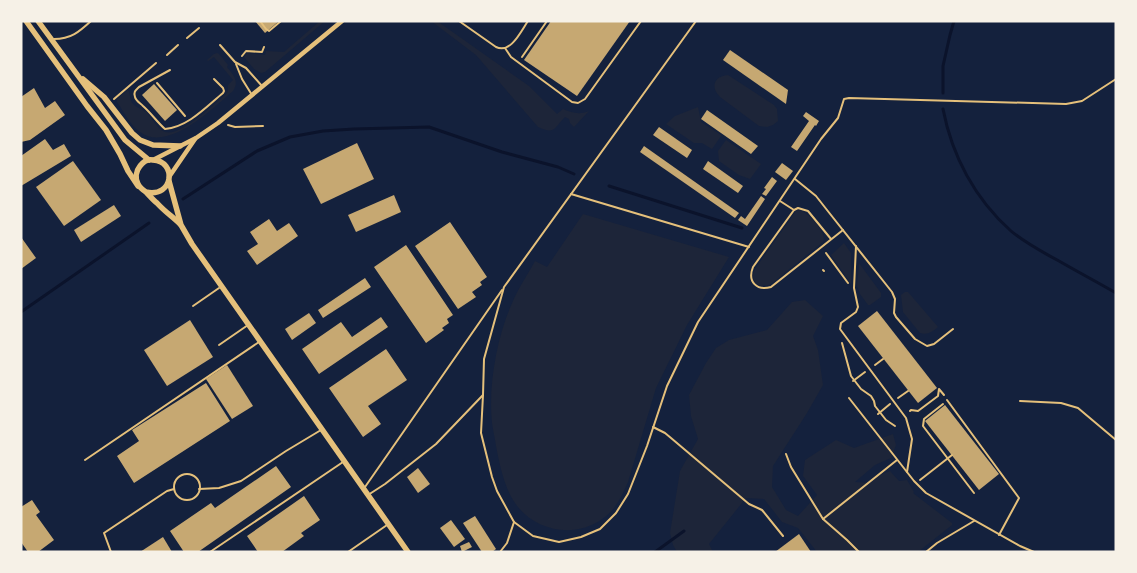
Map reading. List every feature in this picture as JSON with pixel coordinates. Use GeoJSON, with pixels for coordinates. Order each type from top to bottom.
{"type":"FeatureCollection","features":[{"type":"Feature","properties":{"kind":"main road"},"geometry":{"type":"LineString","coordinates":[[26,21],[106,130],[138,186],[181,225]]}},
{"type":"Feature","properties":{"kind":"main road"},"geometry":{"type":"LineString","coordinates":[[38,21],[125,140],[151,160],[163,163],[169,171],[169,179],[181,225],[192,244],[408,552]]}},
{"type":"Feature","properties":{"kind":"main road"},"geometry":{"type":"LineString","coordinates":[[74,71],[104,97],[132,133],[140,140],[153,145],[180,146]]}},
{"type":"Feature","properties":{"kind":"main road"},"geometry":{"type":"LineString","coordinates":[[138,186],[136,172],[141,164],[151,160]]}},
{"type":"Feature","properties":{"kind":"main road"},"geometry":{"type":"LineString","coordinates":[[146,192],[157,193],[166,186],[169,179]]}},
{"type":"Feature","properties":{"kind":"street"},"geometry":{"type":"LineString","coordinates":[[151,160],[196,138],[218,123],[342,21]]}},
{"type":"Feature","properties":{"kind":"street"},"geometry":{"type":"LineString","coordinates":[[169,179],[196,138]]}},
{"type":"Feature","properties":{"kind":"lane"},"geometry":{"type":"LineString","coordinates":[[51,40],[69,37],[91,21]]}},
{"type":"Feature","properties":{"kind":"lane"},"geometry":{"type":"LineString","coordinates":[[459,21],[500,48],[505,48],[511,44],[528,21]]}},
{"type":"Feature","properties":{"kind":"lane"},"geometry":{"type":"LineString","coordinates":[[505,48],[511,58],[572,102],[578,103],[585,99],[641,21]]}},
{"type":"Feature","properties":{"kind":"lane"},"geometry":{"type":"LineString","coordinates":[[363,489],[504,287],[696,21]]}},
{"type":"Feature","properties":{"kind":"lane"},"geometry":{"type":"LineString","coordinates":[[220,44],[235,62],[242,79],[252,95]]}},
{"type":"Feature","properties":{"kind":"lane"},"geometry":{"type":"LineString","coordinates":[[235,62],[246,68],[262,86]]}},
{"type":"Feature","properties":{"kind":"lane"},"geometry":{"type":"LineString","coordinates":[[170,70],[139,87],[134,93],[138,102],[165,129],[173,128],[192,119],[223,93],[223,88],[214,79]]}},
{"type":"Feature","properties":{"kind":"lane"},"geometry":{"type":"LineString","coordinates":[[504,287],[484,358],[481,433],[492,477],[497,491],[514,522],[532,536],[560,542],[581,537],[600,529],[616,513],[628,494],[647,446],[667,386],[698,322],[821,139],[838,118],[844,99],[1066,104],[1082,101],[1116,79]]}},
{"type":"Feature","properties":{"kind":"lane"},"geometry":{"type":"LineString","coordinates":[[794,179],[816,196],[892,292],[895,299],[894,312],[896,317],[914,339],[927,346],[934,344],[952,329]]}},
{"type":"Feature","properties":{"kind":"lane"},"geometry":{"type":"LineString","coordinates":[[571,194],[749,247]]}},
{"type":"Feature","properties":{"kind":"lane"},"geometry":{"type":"LineString","coordinates":[[780,201],[794,210]]}},
{"type":"Feature","properties":{"kind":"lane"},"geometry":{"type":"LineString","coordinates":[[831,239],[808,211],[798,208],[794,210],[753,268],[751,277],[756,286],[760,288],[771,287],[843,230]]}},
{"type":"Feature","properties":{"kind":"lane"},"geometry":{"type":"LineString","coordinates":[[856,246],[854,288],[858,307],[856,312],[842,323],[840,329],[906,418],[912,439],[907,472]]}},
{"type":"Feature","properties":{"kind":"lane"},"geometry":{"type":"LineString","coordinates":[[193,306],[221,286]]}},
{"type":"Feature","properties":{"kind":"lane"},"geometry":{"type":"LineString","coordinates":[[219,345],[248,325]]}},
{"type":"Feature","properties":{"kind":"lane"},"geometry":{"type":"LineString","coordinates":[[85,460],[260,341]]}},
{"type":"Feature","properties":{"kind":"lane"},"geometry":{"type":"LineString","coordinates":[[368,495],[436,444],[483,395]]}},
{"type":"Feature","properties":{"kind":"lane"},"geometry":{"type":"LineString","coordinates":[[849,398],[914,481],[926,493],[999,535],[1034,552]]}},
{"type":"Feature","properties":{"kind":"lane"},"geometry":{"type":"LineString","coordinates":[[948,400],[1019,498],[999,535]]}},
{"type":"Feature","properties":{"kind":"lane"},"geometry":{"type":"LineString","coordinates":[[1020,401],[1061,403],[1078,408],[1116,440]]}},
{"type":"Feature","properties":{"kind":"lane"},"geometry":{"type":"LineString","coordinates":[[652,427],[665,433],[748,504],[762,510],[782,536]]}},
{"type":"Feature","properties":{"kind":"lane"},"geometry":{"type":"LineString","coordinates":[[199,489],[219,488],[241,481],[322,429]]}},
{"type":"Feature","properties":{"kind":"lane"},"geometry":{"type":"LineString","coordinates":[[786,454],[791,467],[823,519],[859,552]]}},
{"type":"Feature","properties":{"kind":"lane"},"geometry":{"type":"LineString","coordinates":[[823,519],[897,460]]}},
{"type":"Feature","properties":{"kind":"lane"},"geometry":{"type":"LineString","coordinates":[[210,552],[344,461]]}},
{"type":"Feature","properties":{"kind":"lane"},"geometry":{"type":"LineString","coordinates":[[187,474],[195,477],[199,484],[199,489],[195,496],[187,499],[179,497],[174,489],[176,480],[182,475],[187,474]]}},
{"type":"Feature","properties":{"kind":"lane"},"geometry":{"type":"LineString","coordinates":[[111,552],[104,533],[167,491],[174,489]]}},
{"type":"Feature","properties":{"kind":"lane"},"geometry":{"type":"LineString","coordinates":[[926,552],[937,543],[974,521]]}},
{"type":"Feature","properties":{"kind":"lane"},"geometry":{"type":"LineString","coordinates":[[500,552],[507,543],[514,522]]}},
{"type":"Feature","properties":{"kind":"lane"},"geometry":{"type":"LineString","coordinates":[[348,552],[388,524]]}},
{"type":"Feature","properties":{"kind":"path"},"geometry":{"type":"LineString","coordinates":[[260,21],[270,31],[281,21]]}},
{"type":"Feature","properties":{"kind":"path"},"geometry":{"type":"LineString","coordinates":[[522,57],[547,21]]}},
{"type":"Feature","properties":{"kind":"path"},"geometry":{"type":"LineString","coordinates":[[187,38],[199,28]]}},
{"type":"Feature","properties":{"kind":"path"},"geometry":{"type":"LineString","coordinates":[[167,55],[178,45]]}},
{"type":"Feature","properties":{"kind":"path"},"geometry":{"type":"LineString","coordinates":[[242,56],[246,51],[262,52],[264,47]]}},
{"type":"Feature","properties":{"kind":"path"},"geometry":{"type":"LineString","coordinates":[[148,70],[151,74]]}},
{"type":"Feature","properties":{"kind":"path"},"geometry":{"type":"LineString","coordinates":[[155,81],[185,116]]}},
{"type":"Feature","properties":{"kind":"path"},"geometry":{"type":"LineString","coordinates":[[218,123],[235,127],[263,126]]}},
{"type":"Feature","properties":{"kind":"path"},"geometry":{"type":"LineString","coordinates":[[826,253],[855,293]]}},
{"type":"Feature","properties":{"kind":"path"},"geometry":{"type":"LineString","coordinates":[[845,336],[841,340],[851,376],[871,396],[879,413],[895,426]]}},
{"type":"Feature","properties":{"kind":"path"},"geometry":{"type":"LineString","coordinates":[[876,364],[883,359]]}},
{"type":"Feature","properties":{"kind":"path"},"geometry":{"type":"LineString","coordinates":[[854,381],[863,374]]}},
{"type":"Feature","properties":{"kind":"path"},"geometry":{"type":"LineString","coordinates":[[901,396],[908,390]]}},
{"type":"Feature","properties":{"kind":"path"},"geometry":{"type":"LineString","coordinates":[[911,410],[918,411],[938,396],[940,390],[942,392]]}},
{"type":"Feature","properties":{"kind":"path"},"geometry":{"type":"LineString","coordinates":[[948,400],[924,419],[923,426],[974,492]]}},
{"type":"Feature","properties":{"kind":"path"},"geometry":{"type":"LineString","coordinates":[[879,413],[887,406]]}},
{"type":"Feature","properties":{"kind":"path"},"geometry":{"type":"LineString","coordinates":[[924,477],[952,455]]}},
{"type":"Feature","properties":{"kind":"shaded area"},"geometry":{"type":"Polygon","coordinates":[[[320,21],[325,21],[265,72],[261,73],[254,69],[244,57],[247,53],[265,55],[266,51],[284,52],[320,21]]]}},
{"type":"Feature","properties":{"kind":"shaded area"},"geometry":{"type":"Polygon","coordinates":[[[431,21],[437,21],[529,86],[557,114],[563,109],[576,113],[589,111],[574,127],[569,119],[565,117],[554,129],[548,130],[538,127],[476,55],[431,21]]]}},
{"type":"Feature","properties":{"kind":"shaded area"},"geometry":{"type":"Polygon","coordinates":[[[217,53],[228,65],[227,67],[235,78],[236,84],[233,91],[190,126],[176,133],[164,137],[151,137],[140,132],[130,122],[117,102],[117,99],[128,90],[133,104],[146,112],[162,131],[172,132],[179,129],[198,118],[227,93],[228,85],[233,80],[214,57],[207,60],[217,53]]]}},
{"type":"Feature","properties":{"kind":"shaded area"},"geometry":{"type":"Polygon","coordinates":[[[728,75],[774,105],[777,109],[778,121],[767,127],[759,126],[720,97],[715,89],[715,83],[719,77],[728,75]]]}},
{"type":"Feature","properties":{"kind":"shaded area"},"geometry":{"type":"Polygon","coordinates":[[[698,107],[701,122],[721,135],[712,149],[702,143],[694,143],[666,124],[675,116],[698,107]]]}},
{"type":"Feature","properties":{"kind":"shaded area"},"geometry":{"type":"Polygon","coordinates":[[[726,140],[761,164],[750,179],[739,175],[719,161],[718,151],[726,140]]]}},
{"type":"Feature","properties":{"kind":"shaded area"},"geometry":{"type":"Polygon","coordinates":[[[799,210],[807,214],[818,226],[823,235],[823,242],[771,284],[759,285],[753,278],[755,269],[796,211],[799,210]]]}},
{"type":"Feature","properties":{"kind":"shaded area"},"geometry":{"type":"Polygon","coordinates":[[[583,214],[729,257],[687,325],[656,388],[628,482],[618,503],[607,516],[591,525],[566,530],[553,529],[530,519],[513,500],[502,474],[496,446],[492,423],[491,393],[502,329],[518,291],[535,261],[547,267],[583,214]]]}},
{"type":"Feature","properties":{"kind":"shaded area"},"geometry":{"type":"Polygon","coordinates":[[[844,243],[851,253],[851,284],[831,255],[844,243]]]}},
{"type":"Feature","properties":{"kind":"shaded area"},"geometry":{"type":"Polygon","coordinates":[[[859,263],[881,293],[881,297],[870,305],[860,294],[857,286],[859,263]]]}},
{"type":"Feature","properties":{"kind":"shaded area"},"geometry":{"type":"Polygon","coordinates":[[[908,292],[938,327],[930,333],[920,333],[903,312],[901,295],[908,292]]]}},
{"type":"Feature","properties":{"kind":"shaded area"},"geometry":{"type":"Polygon","coordinates":[[[805,300],[823,316],[813,336],[818,350],[823,385],[773,466],[772,487],[786,510],[798,516],[817,495],[803,476],[805,460],[836,440],[854,448],[893,434],[896,445],[891,458],[875,465],[855,482],[870,483],[880,475],[890,471],[899,481],[907,480],[913,493],[952,523],[952,525],[918,552],[817,552],[798,528],[782,522],[764,499],[746,498],[709,544],[713,552],[677,552],[670,533],[680,471],[698,439],[691,416],[689,395],[716,348],[729,340],[767,330],[792,302],[805,300]]]}},
{"type":"Feature","properties":{"kind":"building"},"geometry":{"type":"Polygon","coordinates":[[[255,21],[279,21],[265,33],[255,21]]]}},
{"type":"Feature","properties":{"kind":"building"},"geometry":{"type":"Polygon","coordinates":[[[551,21],[630,21],[577,96],[524,60],[551,21]]]}},
{"type":"Feature","properties":{"kind":"building"},"geometry":{"type":"Polygon","coordinates":[[[730,50],[788,90],[786,104],[723,60],[730,50]]]}},
{"type":"Feature","properties":{"kind":"building"},"geometry":{"type":"Polygon","coordinates":[[[154,84],[177,110],[165,121],[142,95],[154,84]]]}},
{"type":"Feature","properties":{"kind":"building"},"geometry":{"type":"Polygon","coordinates":[[[34,88],[45,108],[55,101],[65,115],[30,140],[21,142],[21,97],[34,88]]]}},
{"type":"Feature","properties":{"kind":"building"},"geometry":{"type":"Polygon","coordinates":[[[707,110],[758,146],[751,154],[701,119],[707,110]]]}},
{"type":"Feature","properties":{"kind":"building"},"geometry":{"type":"Polygon","coordinates":[[[806,112],[819,121],[797,151],[791,147],[809,121],[803,116],[806,112]]]}},
{"type":"Feature","properties":{"kind":"building"},"geometry":{"type":"Polygon","coordinates":[[[659,127],[692,150],[687,158],[653,135],[659,127]]]}},
{"type":"Feature","properties":{"kind":"building"},"geometry":{"type":"Polygon","coordinates":[[[45,139],[53,150],[64,144],[71,156],[21,186],[21,156],[45,139]]]}},
{"type":"Feature","properties":{"kind":"building"},"geometry":{"type":"Polygon","coordinates":[[[357,143],[374,179],[321,204],[303,169],[357,143]]]}},
{"type":"Feature","properties":{"kind":"building"},"geometry":{"type":"Polygon","coordinates":[[[644,146],[739,213],[735,218],[640,152],[644,146]]]}},
{"type":"Feature","properties":{"kind":"building"},"geometry":{"type":"Polygon","coordinates":[[[73,161],[101,200],[64,226],[36,187],[73,161]]]}},
{"type":"Feature","properties":{"kind":"building"},"geometry":{"type":"Polygon","coordinates":[[[708,161],[743,186],[738,193],[703,169],[708,161]]]}},
{"type":"Feature","properties":{"kind":"building"},"geometry":{"type":"Polygon","coordinates":[[[782,163],[793,171],[786,180],[775,172],[782,163]]]}},
{"type":"Feature","properties":{"kind":"building"},"geometry":{"type":"Polygon","coordinates":[[[772,177],[777,181],[766,196],[762,194],[772,177]]]}},
{"type":"Feature","properties":{"kind":"building"},"geometry":{"type":"Polygon","coordinates":[[[394,195],[401,212],[356,232],[348,215],[394,195]]]}},
{"type":"Feature","properties":{"kind":"building"},"geometry":{"type":"Polygon","coordinates":[[[761,196],[765,199],[747,226],[738,220],[741,216],[745,219],[761,196]]]}},
{"type":"Feature","properties":{"kind":"building"},"geometry":{"type":"Polygon","coordinates":[[[114,205],[121,216],[81,242],[74,230],[114,205]]]}},
{"type":"Feature","properties":{"kind":"building"},"geometry":{"type":"Polygon","coordinates":[[[269,219],[277,231],[289,223],[298,236],[257,265],[247,251],[258,244],[250,232],[269,219]]]}},
{"type":"Feature","properties":{"kind":"building"},"geometry":{"type":"Polygon","coordinates":[[[450,222],[487,277],[480,282],[482,285],[472,292],[476,297],[458,309],[415,246],[450,222]]]}},
{"type":"Feature","properties":{"kind":"building"},"geometry":{"type":"Polygon","coordinates":[[[21,237],[36,258],[21,269],[21,237]]]}},
{"type":"Feature","properties":{"kind":"building"},"geometry":{"type":"Polygon","coordinates":[[[406,245],[453,315],[447,319],[449,323],[442,328],[444,330],[426,343],[374,267],[406,245]]]}},
{"type":"Feature","properties":{"kind":"building"},"geometry":{"type":"Polygon","coordinates":[[[365,278],[371,287],[323,318],[318,310],[365,278]]]}},
{"type":"Feature","properties":{"kind":"building"},"geometry":{"type":"Polygon","coordinates":[[[877,311],[937,388],[918,403],[858,326],[877,311]]]}},
{"type":"Feature","properties":{"kind":"building"},"geometry":{"type":"Polygon","coordinates":[[[309,313],[316,323],[292,340],[285,329],[309,313]]]}},
{"type":"Feature","properties":{"kind":"building"},"geometry":{"type":"Polygon","coordinates":[[[381,317],[388,327],[319,374],[302,349],[341,322],[352,337],[381,317]]]}},
{"type":"Feature","properties":{"kind":"building"},"geometry":{"type":"Polygon","coordinates":[[[190,320],[213,357],[167,386],[144,350],[190,320]]]}},
{"type":"Feature","properties":{"kind":"building"},"geometry":{"type":"Polygon","coordinates":[[[386,349],[407,380],[368,406],[381,424],[363,437],[329,388],[386,349]]]}},
{"type":"Feature","properties":{"kind":"building"},"geometry":{"type":"Polygon","coordinates":[[[227,365],[253,406],[232,419],[206,379],[227,365]]]}},
{"type":"Feature","properties":{"kind":"building"},"geometry":{"type":"Polygon","coordinates":[[[206,383],[230,421],[134,483],[117,456],[139,441],[132,430],[206,383]]]}},
{"type":"Feature","properties":{"kind":"building"},"geometry":{"type":"Polygon","coordinates":[[[945,405],[999,474],[979,490],[925,421],[945,405]]]}},
{"type":"Feature","properties":{"kind":"building"},"geometry":{"type":"Polygon","coordinates":[[[276,466],[291,487],[198,552],[184,552],[170,531],[211,503],[215,508],[276,466]]]}},
{"type":"Feature","properties":{"kind":"building"},"geometry":{"type":"Polygon","coordinates":[[[418,468],[430,484],[418,493],[407,477],[418,468]]]}},
{"type":"Feature","properties":{"kind":"building"},"geometry":{"type":"Polygon","coordinates":[[[304,496],[320,520],[301,533],[304,536],[282,552],[258,552],[247,536],[304,496]]]}},
{"type":"Feature","properties":{"kind":"building"},"geometry":{"type":"Polygon","coordinates":[[[32,500],[40,512],[36,515],[54,540],[38,552],[28,552],[21,542],[21,507],[32,500]]]}},
{"type":"Feature","properties":{"kind":"building"},"geometry":{"type":"Polygon","coordinates":[[[475,516],[496,549],[492,552],[482,552],[463,523],[475,516]]]}},
{"type":"Feature","properties":{"kind":"building"},"geometry":{"type":"Polygon","coordinates":[[[451,520],[465,539],[454,547],[440,528],[451,520]]]}},
{"type":"Feature","properties":{"kind":"building"},"geometry":{"type":"Polygon","coordinates":[[[799,534],[811,552],[775,552],[799,534]]]}},
{"type":"Feature","properties":{"kind":"building"},"geometry":{"type":"Polygon","coordinates":[[[163,537],[172,552],[140,552],[163,537]]]}},
{"type":"Feature","properties":{"kind":"building"},"geometry":{"type":"Polygon","coordinates":[[[469,542],[472,547],[462,552],[460,546],[469,542]]]}},
{"type":"Feature","properties":{"kind":"waterway"},"geometry":{"type":"LineString","coordinates":[[943,93],[943,66],[954,21]]}},
{"type":"Feature","properties":{"kind":"waterway"},"geometry":{"type":"LineString","coordinates":[[943,109],[952,143],[967,176],[986,205],[998,218],[1011,231],[1040,251],[1116,293]]}},
{"type":"Feature","properties":{"kind":"waterway"},"geometry":{"type":"LineString","coordinates":[[183,199],[257,151],[290,137],[323,131],[354,129],[429,127],[502,152],[558,167],[574,174]]}},
{"type":"Feature","properties":{"kind":"waterway"},"geometry":{"type":"LineString","coordinates":[[609,186],[742,228]]}},
{"type":"Feature","properties":{"kind":"waterway"},"geometry":{"type":"LineString","coordinates":[[21,312],[149,223]]}},
{"type":"Feature","properties":{"kind":"waterway"},"geometry":{"type":"LineString","coordinates":[[655,552],[684,531]]}}]}
